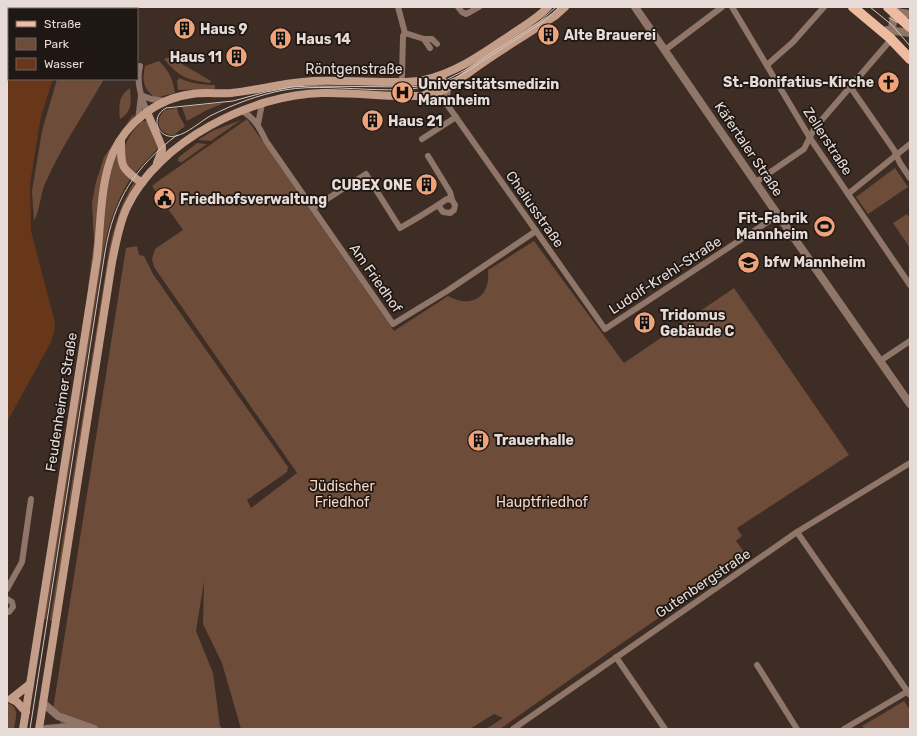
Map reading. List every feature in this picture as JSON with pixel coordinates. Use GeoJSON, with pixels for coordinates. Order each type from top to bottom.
{"type":"FeatureCollection","features":[{"type":"Feature","properties":{"kind":"main road","name":"Röntgenstraße"},"geometry":{"type":"LineString","coordinates":[[166,101],[191,94],[230,93],[297,82],[412,82],[443,75],[462,66],[504,40],[534,20],[548,7]]}},
{"type":"Feature","properties":{"kind":"main road","name":"Röntgenstraße"},"geometry":{"type":"LineString","coordinates":[[128,205],[156,165],[168,154],[188,139],[220,121],[242,111],[297,95],[358,93],[385,96],[432,95],[448,88],[467,73],[555,16],[565,7]]}},
{"type":"Feature","properties":{"kind":"main road"},"geometry":{"type":"LineString","coordinates":[[853,7],[880,30],[890,34],[910,59]]}},
{"type":"Feature","properties":{"kind":"main road"},"geometry":{"type":"LineString","coordinates":[[893,9],[910,27]]}},
{"type":"Feature","properties":{"kind":"main road"},"geometry":{"type":"LineString","coordinates":[[423,96],[438,85],[443,75]]}},
{"type":"Feature","properties":{"kind":"main road","name":"Feudenheimer Straße"},"geometry":{"type":"LineString","coordinates":[[23,729],[97,258],[108,167],[121,139],[147,112],[166,101]]}},
{"type":"Feature","properties":{"kind":"main road"},"geometry":{"type":"LineString","coordinates":[[147,112],[162,147],[156,165]]}},
{"type":"Feature","properties":{"kind":"main road"},"geometry":{"type":"LineString","coordinates":[[121,139],[121,157],[124,167],[130,175],[142,183]]}},
{"type":"Feature","properties":{"kind":"main road","name":"Feudenheimer Straße"},"geometry":{"type":"LineString","coordinates":[[39,729],[112,262],[118,231],[128,205]]}},
{"type":"Feature","properties":{"kind":"main road"},"geometry":{"type":"LineString","coordinates":[[40,624],[50,624],[54,636]]}},
{"type":"Feature","properties":{"kind":"main road"},"geometry":{"type":"LineString","coordinates":[[26,712],[16,702],[9,698],[30,684]]}},
{"type":"Feature","properties":{"kind":"street"},"geometry":{"type":"LineString","coordinates":[[398,7],[405,33],[403,36],[402,76]]}},
{"type":"Feature","properties":{"kind":"street"},"geometry":{"type":"LineString","coordinates":[[458,7],[466,14],[479,7]]}},
{"type":"Feature","properties":{"kind":"street","name":"Käfertaler Straße"},"geometry":{"type":"LineString","coordinates":[[635,7],[667,48],[778,215],[910,404]]}},
{"type":"Feature","properties":{"kind":"street"},"geometry":{"type":"LineString","coordinates":[[667,48],[722,7]]}},
{"type":"Feature","properties":{"kind":"street","name":"Zellerstraße"},"geometry":{"type":"LineString","coordinates":[[732,7],[810,138],[910,285]]}},
{"type":"Feature","properties":{"kind":"street"},"geometry":{"type":"LineString","coordinates":[[767,65],[793,42],[824,7]]}},
{"type":"Feature","properties":{"kind":"street"},"geometry":{"type":"LineString","coordinates":[[756,182],[804,149],[814,129],[888,43],[893,9],[910,14]]}},
{"type":"Feature","properties":{"kind":"street"},"geometry":{"type":"LineString","coordinates":[[890,34],[910,32]]}},
{"type":"Feature","properties":{"kind":"street"},"geometry":{"type":"LineString","coordinates":[[405,33],[424,39],[432,39],[437,44]]}},
{"type":"Feature","properties":{"kind":"street"},"geometry":{"type":"LineString","coordinates":[[424,39],[430,48]]}},
{"type":"Feature","properties":{"kind":"street"},"geometry":{"type":"LineString","coordinates":[[140,66],[138,74],[141,94],[147,112]]}},
{"type":"Feature","properties":{"kind":"street"},"geometry":{"type":"LineString","coordinates":[[446,103],[448,88]]}},
{"type":"Feature","properties":{"kind":"street"},"geometry":{"type":"LineString","coordinates":[[850,88],[894,150],[896,156],[910,178]]}},
{"type":"Feature","properties":{"kind":"street"},"geometry":{"type":"LineString","coordinates":[[141,94],[151,99],[166,101]]}},
{"type":"Feature","properties":{"kind":"street"},"geometry":{"type":"LineString","coordinates":[[138,120],[141,94]]}},
{"type":"Feature","properties":{"kind":"street","name":"Cheliusstraße"},"geometry":{"type":"LineString","coordinates":[[432,95],[446,103],[605,329]]}},
{"type":"Feature","properties":{"kind":"street"},"geometry":{"type":"LineString","coordinates":[[258,124],[262,104]]}},
{"type":"Feature","properties":{"kind":"street","name":"Am Friedhof"},"geometry":{"type":"LineString","coordinates":[[242,111],[258,124],[266,141],[393,324],[447,291],[536,231]]}},
{"type":"Feature","properties":{"kind":"street"},"geometry":{"type":"LineString","coordinates":[[422,139],[456,117]]}},
{"type":"Feature","properties":{"kind":"street"},"geometry":{"type":"LineString","coordinates":[[848,194],[910,144]]}},
{"type":"Feature","properties":{"kind":"street"},"geometry":{"type":"LineString","coordinates":[[428,156],[450,192],[455,205],[454,210],[450,213],[443,212],[438,205]]}},
{"type":"Feature","properties":{"kind":"street"},"geometry":{"type":"LineString","coordinates":[[313,208],[366,174],[400,228],[447,199],[452,200]]}},
{"type":"Feature","properties":{"kind":"street","name":"Ludolf-Krehl-Straße"},"geometry":{"type":"LineString","coordinates":[[605,329],[778,215]]}},
{"type":"Feature","properties":{"kind":"street"},"geometry":{"type":"LineString","coordinates":[[880,361],[910,340]]}},
{"type":"Feature","properties":{"kind":"street","name":"Gutenbergstraße"},"geometry":{"type":"LineString","coordinates":[[513,729],[797,532],[910,463]]}},
{"type":"Feature","properties":{"kind":"street"},"geometry":{"type":"LineString","coordinates":[[7,589],[22,562],[31,498]]}},
{"type":"Feature","properties":{"kind":"street"},"geometry":{"type":"LineString","coordinates":[[797,532],[909,692],[844,729]]}},
{"type":"Feature","properties":{"kind":"street"},"geometry":{"type":"LineString","coordinates":[[7,599],[12,602],[13,607],[7,612]]}},
{"type":"Feature","properties":{"kind":"street"},"geometry":{"type":"LineString","coordinates":[[616,657],[665,729]]}},
{"type":"Feature","properties":{"kind":"street"},"geometry":{"type":"LineString","coordinates":[[757,665],[797,729]]}},
{"type":"Feature","properties":{"kind":"street"},"geometry":{"type":"LineString","coordinates":[[43,703],[58,716],[94,729]]}},
{"type":"Feature","properties":{"kind":"street"},"geometry":{"type":"LineString","coordinates":[[46,729],[83,726]]}},
{"type":"Feature","properties":{"kind":"green space"},"geometry":{"type":"Polygon","coordinates":[[[170,57],[211,81],[210,83],[195,81],[179,74],[164,59],[170,57]]]}},
{"type":"Feature","properties":{"kind":"green space"},"geometry":{"type":"Polygon","coordinates":[[[159,61],[170,76],[175,93],[155,98],[144,84],[144,71],[145,66],[159,61]]]}},
{"type":"Feature","properties":{"kind":"green space"},"geometry":{"type":"Polygon","coordinates":[[[179,78],[205,85],[215,85],[215,89],[178,90],[177,81],[179,78]]]}},
{"type":"Feature","properties":{"kind":"green space"},"geometry":{"type":"Polygon","coordinates":[[[57,80],[103,80],[50,172],[44,186],[38,212],[34,221],[32,191],[42,131],[57,80]]]}},
{"type":"Feature","properties":{"kind":"green space"},"geometry":{"type":"Polygon","coordinates":[[[130,88],[130,106],[127,113],[120,119],[121,98],[130,88]]]}},
{"type":"Feature","properties":{"kind":"green space"},"geometry":{"type":"Polygon","coordinates":[[[222,103],[187,121],[182,107],[222,103]]]}},
{"type":"Feature","properties":{"kind":"green space"},"geometry":{"type":"Polygon","coordinates":[[[177,108],[185,126],[174,135],[170,135],[160,128],[159,118],[164,110],[177,108]]]}},
{"type":"Feature","properties":{"kind":"green space"},"geometry":{"type":"Polygon","coordinates":[[[135,115],[117,140],[98,219],[90,287],[88,287],[94,241],[92,203],[96,182],[104,157],[132,116],[135,115]]]}},
{"type":"Feature","properties":{"kind":"green space","name":"Hauptfriedhof"},"geometry":{"type":"Polygon","coordinates":[[[247,119],[394,331],[448,296],[456,300],[464,301],[472,301],[478,298],[483,294],[486,287],[488,270],[534,241],[624,363],[734,288],[849,455],[737,528],[742,536],[736,541],[748,557],[500,729],[486,729],[503,718],[494,714],[470,729],[241,729],[222,663],[203,624],[204,581],[196,631],[213,673],[220,726],[223,729],[59,729],[62,713],[53,709],[126,248],[137,246],[139,255],[144,256],[153,274],[288,467],[287,472],[247,500],[251,508],[297,473],[154,267],[152,259],[155,249],[183,230],[152,186],[247,119]]]}},
{"type":"Feature","properties":{"kind":"green space"},"geometry":{"type":"Polygon","coordinates":[[[241,120],[211,141],[198,140],[212,131],[241,120]]]}},
{"type":"Feature","properties":{"kind":"green space"},"geometry":{"type":"Polygon","coordinates":[[[142,121],[149,122],[159,147],[134,174],[126,164],[124,152],[130,135],[142,121]]]}},
{"type":"Feature","properties":{"kind":"green space"},"geometry":{"type":"Polygon","coordinates":[[[197,143],[207,144],[182,162],[179,162],[179,157],[197,143]]]}},
{"type":"Feature","properties":{"kind":"green space"},"geometry":{"type":"Polygon","coordinates":[[[118,151],[122,170],[130,179],[116,206],[103,254],[46,619],[44,619],[109,173],[118,151]]]}},
{"type":"Feature","properties":{"kind":"green space"},"geometry":{"type":"Polygon","coordinates":[[[895,168],[908,187],[868,214],[856,197],[895,168]]]}},
{"type":"Feature","properties":{"kind":"green space"},"geometry":{"type":"Polygon","coordinates":[[[134,182],[137,184],[122,211],[53,622],[50,620],[109,250],[118,215],[134,182]]]}},
{"type":"Feature","properties":{"kind":"green space"},"geometry":{"type":"Polygon","coordinates":[[[907,214],[910,219],[910,248],[893,223],[907,214]]]}},
{"type":"Feature","properties":{"kind":"green space"},"geometry":{"type":"Polygon","coordinates":[[[904,701],[910,710],[910,729],[865,729],[862,726],[904,701]]]}},
{"type":"Feature","properties":{"kind":"green space"},"geometry":{"type":"Polygon","coordinates":[[[7,703],[14,707],[16,713],[14,729],[7,729],[7,703]]]}},
{"type":"Feature","properties":{"kind":"water"},"geometry":{"type":"Polygon","coordinates":[[[8,54],[8,80],[53,80],[41,116],[30,184],[31,231],[55,323],[51,342],[7,422],[8,54]]]}},
{"type":"Feature","properties":{"kind":"tram line"},"geometry":{"type":"LineString","coordinates":[[556,7],[539,22],[465,70],[448,79],[421,86],[407,87],[292,87],[233,101],[166,108],[158,117],[158,127],[164,135],[180,135],[210,116],[246,100],[284,90],[307,88],[400,90],[445,82],[466,72],[543,22],[559,7]]}},
{"type":"Feature","properties":{"kind":"tram line"},"geometry":{"type":"LineString","coordinates":[[870,7],[892,25],[910,46]]}},
{"type":"Feature","properties":{"kind":"tram line"},"geometry":{"type":"LineString","coordinates":[[889,18],[899,23],[910,25]]}},
{"type":"Feature","properties":{"kind":"tram line"},"geometry":{"type":"LineString","coordinates":[[30,729],[109,233],[121,200],[138,172],[149,159],[177,135]]}},
{"type":"Feature","properties":{"kind":"place","name":"Haus 9"},"geometry":{"type":"Point","coordinates":[185,29]}},
{"type":"Feature","properties":{"kind":"place","name":"Alte Brauerei"},"geometry":{"type":"Point","coordinates":[549,35]}},
{"type":"Feature","properties":{"kind":"place","name":"Haus 14"},"geometry":{"type":"Point","coordinates":[281,39]}},
{"type":"Feature","properties":{"kind":"place","name":"Haus 11"},"geometry":{"type":"Point","coordinates":[237,57]}},
{"type":"Feature","properties":{"kind":"place","name":"St.-Bonifatius-Kirche"},"geometry":{"type":"Point","coordinates":[889,82]}},
{"type":"Feature","properties":{"kind":"place","name":"Universitätsmedizin Mannheim"},"geometry":{"type":"Point","coordinates":[402,92]}},
{"type":"Feature","properties":{"kind":"place","name":"Haus 21"},"geometry":{"type":"Point","coordinates":[373,121]}},
{"type":"Feature","properties":{"kind":"place","name":"CUBEX ONE"},"geometry":{"type":"Point","coordinates":[427,185]}},
{"type":"Feature","properties":{"kind":"place","name":"Friedhofsverwaltung"},"geometry":{"type":"Point","coordinates":[164,199]}},
{"type":"Feature","properties":{"kind":"place","name":"Fit-Fabrik Mannheim"},"geometry":{"type":"Point","coordinates":[824,226]}},
{"type":"Feature","properties":{"kind":"place","name":"bfw Mannheim"},"geometry":{"type":"Point","coordinates":[749,262]}},
{"type":"Feature","properties":{"kind":"place","name":"Tridomus Gebäude C"},"geometry":{"type":"Point","coordinates":[645,323]}},
{"type":"Feature","properties":{"kind":"place","name":"Trauerhalle"},"geometry":{"type":"Point","coordinates":[478,440]}},
{"type":"Feature","properties":{"kind":"park label","name":"Jüdischer Friedhof"},"geometry":{"type":"Point","coordinates":[342,494]}}]}
